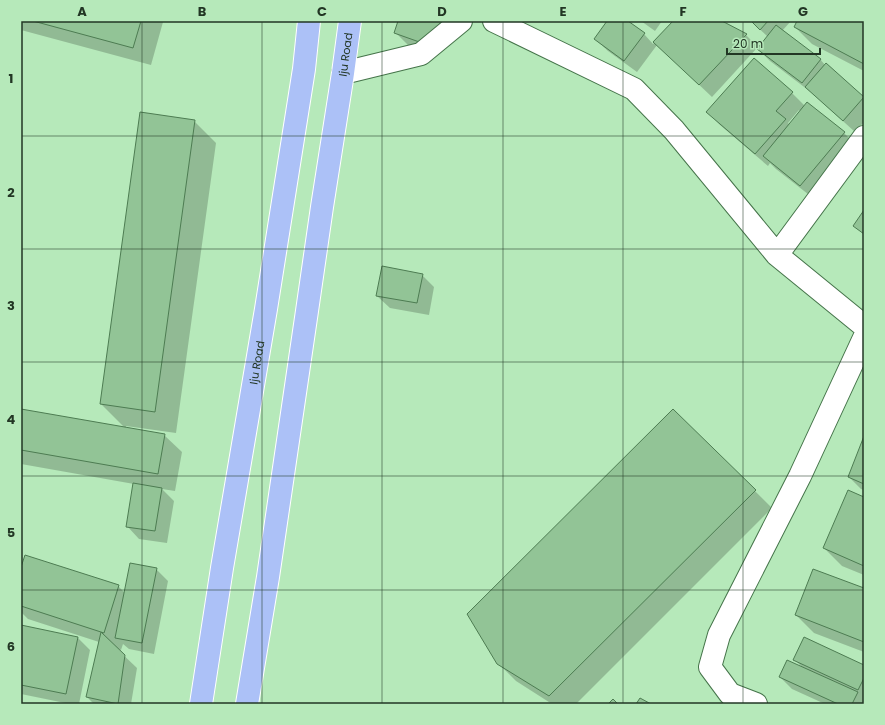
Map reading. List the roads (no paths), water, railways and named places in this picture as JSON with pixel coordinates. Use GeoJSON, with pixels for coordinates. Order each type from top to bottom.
{"type":"FeatureCollection","features":[{"type":"Feature","properties":{"kind":"main road","name":"Iju Road"},"geometry":{"type":"LineString","coordinates":[[201,704],[222,568],[268,301],[310,21]]}},
{"type":"Feature","properties":{"kind":"main road","name":"Iju Road"},"geometry":{"type":"LineString","coordinates":[[247,704],[269,569],[350,21]]}},
{"type":"Feature","properties":{"kind":"street"},"geometry":{"type":"LineString","coordinates":[[343,73],[421,54],[462,21]]}},
{"type":"Feature","properties":{"kind":"street"},"geometry":{"type":"LineString","coordinates":[[494,21],[634,89],[674,130],[777,255],[864,326]]}},
{"type":"Feature","properties":{"kind":"street"},"geometry":{"type":"LineString","coordinates":[[777,255],[864,137]]}},
{"type":"Feature","properties":{"kind":"street"},"geometry":{"type":"LineString","coordinates":[[756,704],[730,694],[710,667],[718,635],[800,476],[864,338]]}}]}
